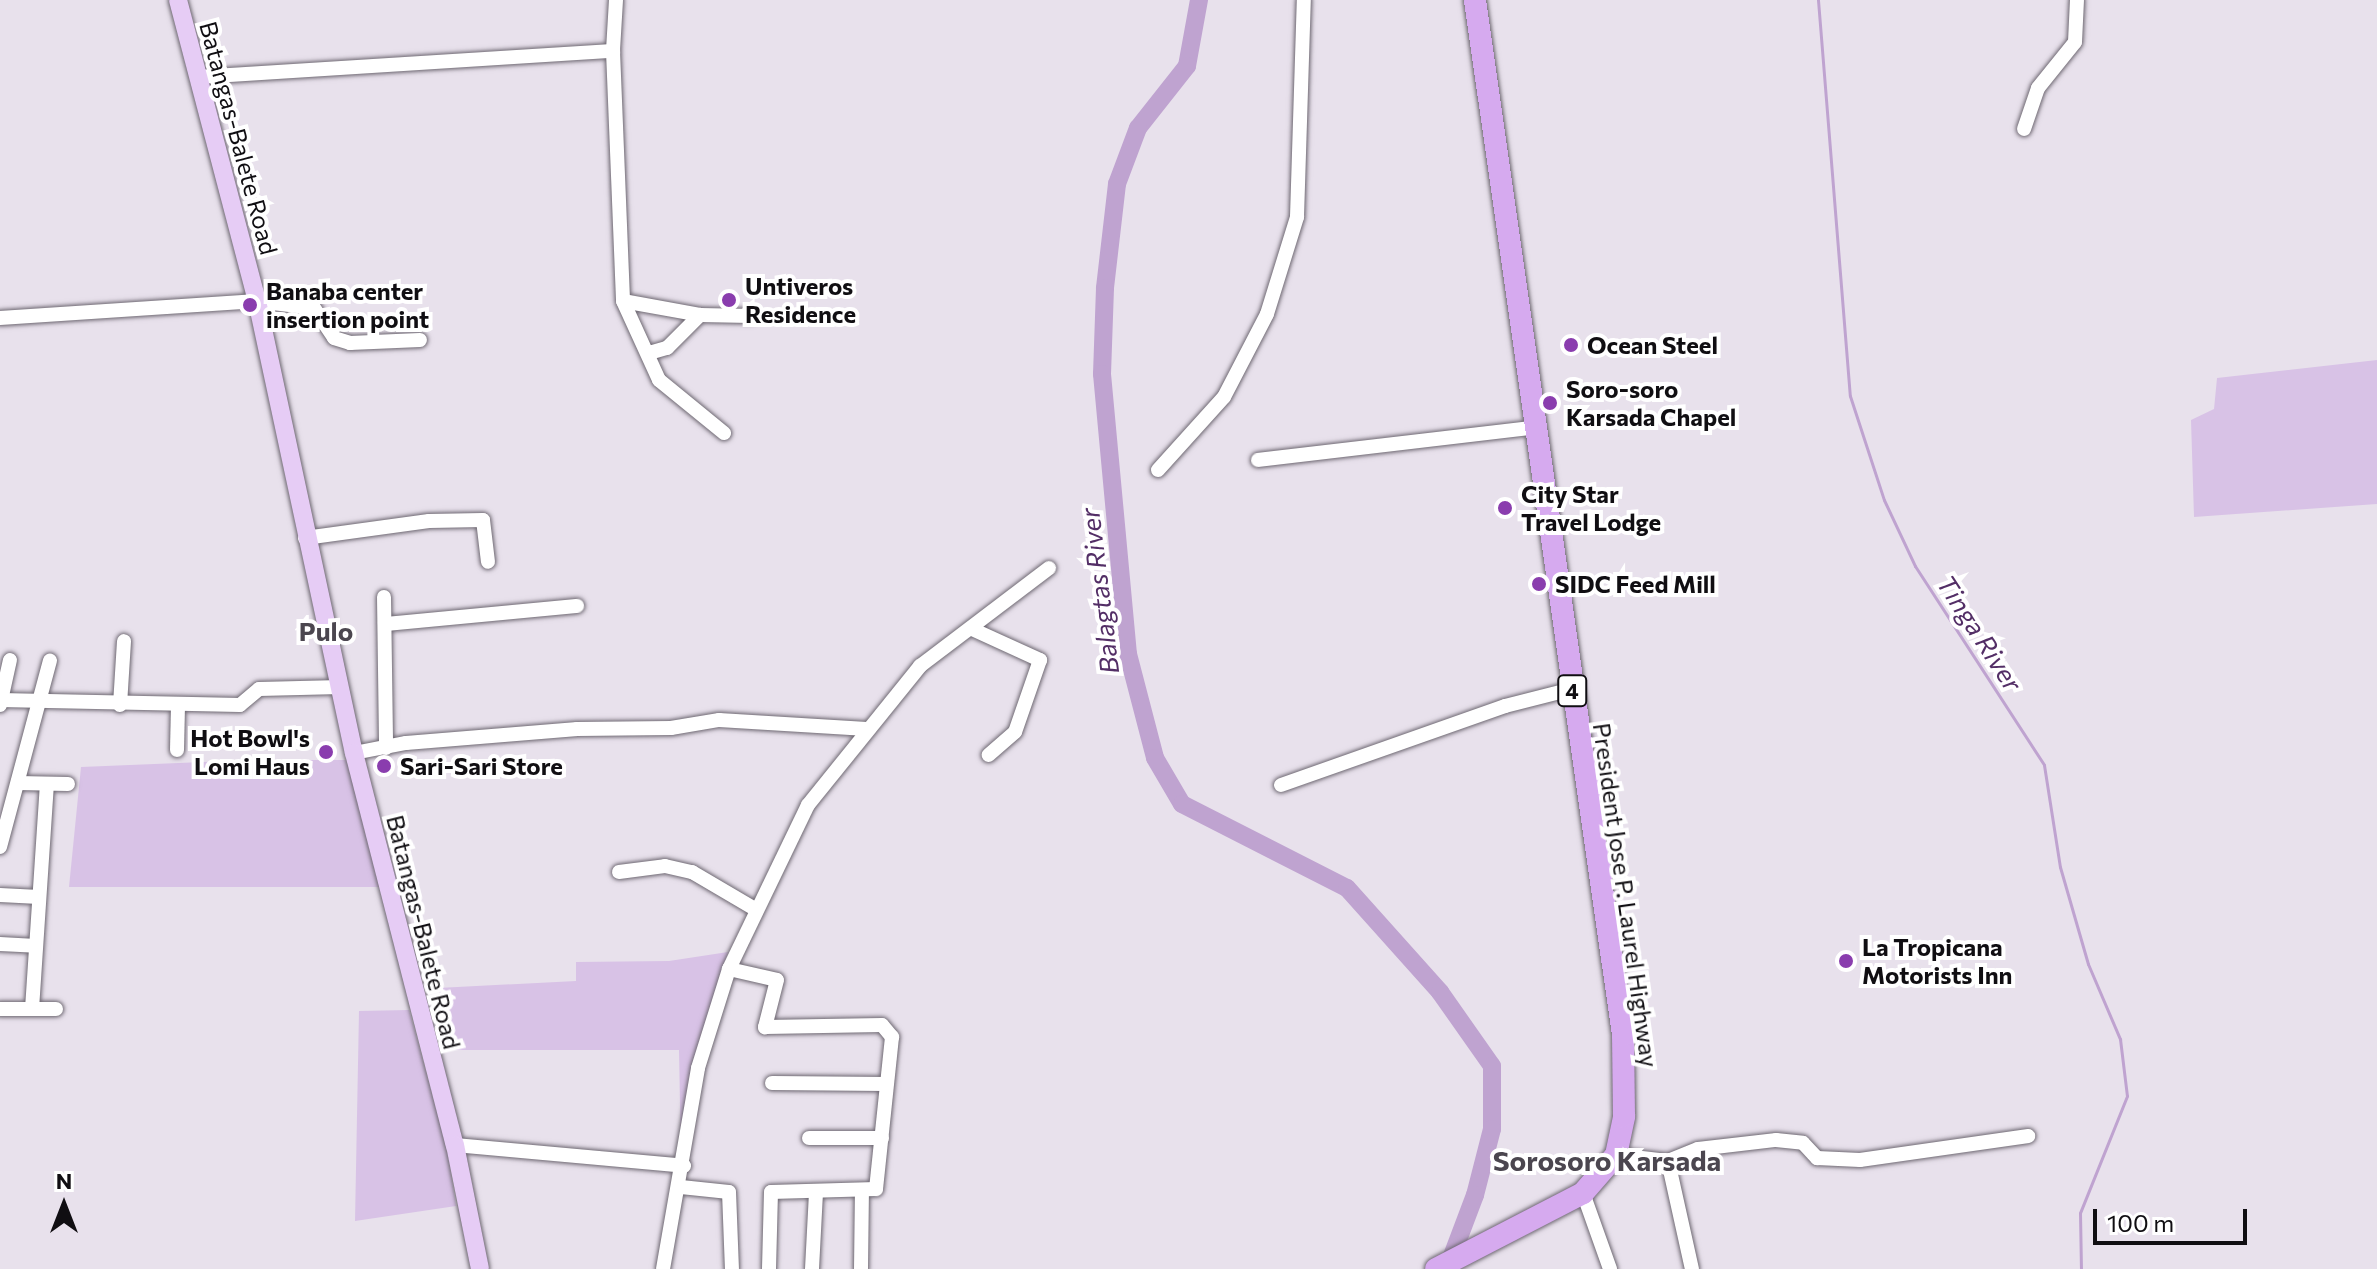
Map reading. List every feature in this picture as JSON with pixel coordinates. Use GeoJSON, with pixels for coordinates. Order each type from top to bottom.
{"type":"FeatureCollection","features":[{"type":"Feature","properties":{"kind":"highway","name":"President Jose P. Laurel Highway"},"geometry":{"type":"LineString","coordinates":[[1436,1269],[1583,1193],[1616,1155],[1624,1116],[1623,1035],[1475,0]]}},
{"type":"Feature","properties":{"kind":"main road","name":"Batangas-Balete Road"},"geometry":{"type":"LineString","coordinates":[[178,0],[257,301],[305,538],[354,753],[455,1145],[480,1269]]}},
{"type":"Feature","properties":{"kind":"street"},"geometry":{"type":"LineString","coordinates":[[616,0],[613,51],[623,301],[659,380],[724,433]]}},
{"type":"Feature","properties":{"kind":"street"},"geometry":{"type":"LineString","coordinates":[[1158,470],[1224,397],[1271,301],[1297,217],[1304,0]]}},
{"type":"Feature","properties":{"kind":"street"},"geometry":{"type":"LineString","coordinates":[[2024,129],[2038,88],[2075,42],[2077,0]]}},
{"type":"Feature","properties":{"kind":"street"},"geometry":{"type":"LineString","coordinates":[[197,77],[613,51]]}},
{"type":"Feature","properties":{"kind":"street"},"geometry":{"type":"LineString","coordinates":[[0,318],[257,301],[314,308],[334,338],[350,343],[420,340]]}},
{"type":"Feature","properties":{"kind":"street"},"geometry":{"type":"LineString","coordinates":[[623,301],[700,315],[751,316]]}},
{"type":"Feature","properties":{"kind":"street"},"geometry":{"type":"LineString","coordinates":[[649,353],[667,348],[700,315]]}},
{"type":"Feature","properties":{"kind":"street"},"geometry":{"type":"LineString","coordinates":[[1258,460],[1537,427]]}},
{"type":"Feature","properties":{"kind":"street"},"geometry":{"type":"LineString","coordinates":[[305,538],[429,521],[483,520],[488,562]]}},
{"type":"Feature","properties":{"kind":"street"},"geometry":{"type":"LineString","coordinates":[[663,1269],[681,1187],[698,1068],[729,969],[755,909],[808,805],[920,666],[1049,568]]}},
{"type":"Feature","properties":{"kind":"street"},"geometry":{"type":"LineString","coordinates":[[384,597],[386,748]]}},
{"type":"Feature","properties":{"kind":"street"},"geometry":{"type":"LineString","coordinates":[[385,624],[577,606]]}},
{"type":"Feature","properties":{"kind":"street"},"geometry":{"type":"LineString","coordinates":[[972,629],[1040,660],[1015,732],[989,755]]}},
{"type":"Feature","properties":{"kind":"street"},"geometry":{"type":"LineString","coordinates":[[120,705],[124,641]]}},
{"type":"Feature","properties":{"kind":"street"},"geometry":{"type":"LineString","coordinates":[[10,660],[0,702],[240,705],[259,689],[341,687]]}},
{"type":"Feature","properties":{"kind":"street"},"geometry":{"type":"LineString","coordinates":[[0,847],[50,661]]}},
{"type":"Feature","properties":{"kind":"street"},"geometry":{"type":"LineString","coordinates":[[1281,785],[1505,706],[1572,689]]}},
{"type":"Feature","properties":{"kind":"street"},"geometry":{"type":"LineString","coordinates":[[177,750],[178,705]]}},
{"type":"Feature","properties":{"kind":"street"},"geometry":{"type":"LineString","coordinates":[[354,753],[577,729],[671,728],[719,720],[867,729]]}},
{"type":"Feature","properties":{"kind":"street"},"geometry":{"type":"LineString","coordinates":[[18,783],[68,784]]}},
{"type":"Feature","properties":{"kind":"street"},"geometry":{"type":"LineString","coordinates":[[32,1009],[47,784]]}},
{"type":"Feature","properties":{"kind":"street"},"geometry":{"type":"LineString","coordinates":[[619,872],[665,866],[692,872],[755,909]]}},
{"type":"Feature","properties":{"kind":"street"},"geometry":{"type":"LineString","coordinates":[[0,895],[39,897]]}},
{"type":"Feature","properties":{"kind":"street"},"geometry":{"type":"LineString","coordinates":[[0,944],[36,946]]}},
{"type":"Feature","properties":{"kind":"street"},"geometry":{"type":"LineString","coordinates":[[729,969],[777,980],[765,1021],[771,1029],[889,1029],[876,1189],[862,1192],[771,1192],[769,1269]]}},
{"type":"Feature","properties":{"kind":"street"},"geometry":{"type":"LineString","coordinates":[[0,1009],[56,1009]]}},
{"type":"Feature","properties":{"kind":"street"},"geometry":{"type":"LineString","coordinates":[[772,1083],[886,1084]]}},
{"type":"Feature","properties":{"kind":"street"},"geometry":{"type":"LineString","coordinates":[[1616,1155],[1668,1161],[1698,1149],[1776,1140],[1803,1143],[1817,1158],[1860,1160],[2028,1136]]}},
{"type":"Feature","properties":{"kind":"street"},"geometry":{"type":"LineString","coordinates":[[809,1138],[882,1138]]}},
{"type":"Feature","properties":{"kind":"street"},"geometry":{"type":"LineString","coordinates":[[455,1145],[684,1166]]}},
{"type":"Feature","properties":{"kind":"street"},"geometry":{"type":"LineString","coordinates":[[1668,1161],[1692,1269]]}},
{"type":"Feature","properties":{"kind":"street"},"geometry":{"type":"LineString","coordinates":[[681,1187],[729,1192],[732,1269]]}},
{"type":"Feature","properties":{"kind":"street"},"geometry":{"type":"LineString","coordinates":[[861,1269],[862,1192]]}},
{"type":"Feature","properties":{"kind":"street"},"geometry":{"type":"LineString","coordinates":[[812,1269],[816,1193]]}},
{"type":"Feature","properties":{"kind":"street"},"geometry":{"type":"LineString","coordinates":[[1583,1193],[1610,1269]]}},
{"type":"Feature","properties":{"kind":"shaded area"},"geometry":{"type":"Polygon","coordinates":[[[2377,360],[2377,504],[2194,517],[2191,420],[2214,409],[2217,378],[2377,360]]]}},
{"type":"Feature","properties":{"kind":"shaded area"},"geometry":{"type":"Polygon","coordinates":[[[252,760],[348,760],[380,887],[69,887],[81,767],[252,760]]]}},
{"type":"Feature","properties":{"kind":"shaded area"},"geometry":{"type":"Polygon","coordinates":[[[728,952],[695,1069],[681,1161],[679,1050],[453,1050],[438,988],[576,981],[576,962],[669,961],[728,952]]]}},
{"type":"Feature","properties":{"kind":"shaded area"},"geometry":{"type":"Polygon","coordinates":[[[409,1010],[447,1149],[456,1206],[355,1221],[359,1011],[409,1010]]]}},
{"type":"Feature","properties":{"kind":"waterway","name":"Balagtas River"},"geometry":{"type":"LineString","coordinates":[[1199,0],[1187,66],[1138,128],[1117,184],[1105,288],[1102,374],[1128,654],[1155,758],[1182,804],[1347,888],[1440,992],[1492,1066],[1492,1129],[1475,1195],[1447,1269]]}},
{"type":"Feature","properties":{"kind":"waterway","name":"Tinga River"},"geometry":{"type":"LineString","coordinates":[[1818,0],[1850,396],[1884,500],[1915,566],[2044,765],[2060,867],[2088,964],[2120,1039],[2127,1096],[2080,1213],[2081,1269]]}},
{"type":"Feature","properties":{"kind":"place","name":"Untiveros Residence"},"geometry":{"type":"Point","coordinates":[729,300]}},
{"type":"Feature","properties":{"kind":"place","name":"Banaba center insertion point"},"geometry":{"type":"Point","coordinates":[250,305]}},
{"type":"Feature","properties":{"kind":"place","name":"Ocean Steel"},"geometry":{"type":"Point","coordinates":[1571,345]}},
{"type":"Feature","properties":{"kind":"place","name":"Soro-soro Karsada Chapel"},"geometry":{"type":"Point","coordinates":[1550,403]}},
{"type":"Feature","properties":{"kind":"place","name":"City Star Travel Lodge"},"geometry":{"type":"Point","coordinates":[1505,508]}},
{"type":"Feature","properties":{"kind":"place","name":"SIDC Feed Mill"},"geometry":{"type":"Point","coordinates":[1539,584]}},
{"type":"Feature","properties":{"kind":"place","name":"Hot Bowl's Lomi Haus"},"geometry":{"type":"Point","coordinates":[326,752]}},
{"type":"Feature","properties":{"kind":"place","name":"Sari-Sari Store"},"geometry":{"type":"Point","coordinates":[384,766]}},
{"type":"Feature","properties":{"kind":"place","name":"La Tropicana Motorists Inn"},"geometry":{"type":"Point","coordinates":[1846,961]}},
{"type":"Feature","properties":{"kind":"district","name":"Pulo"},"geometry":{"type":"Point","coordinates":[326,631]}},
{"type":"Feature","properties":{"kind":"district","name":"Sorosoro Karsada"},"geometry":{"type":"Point","coordinates":[1607,1160]}}]}
